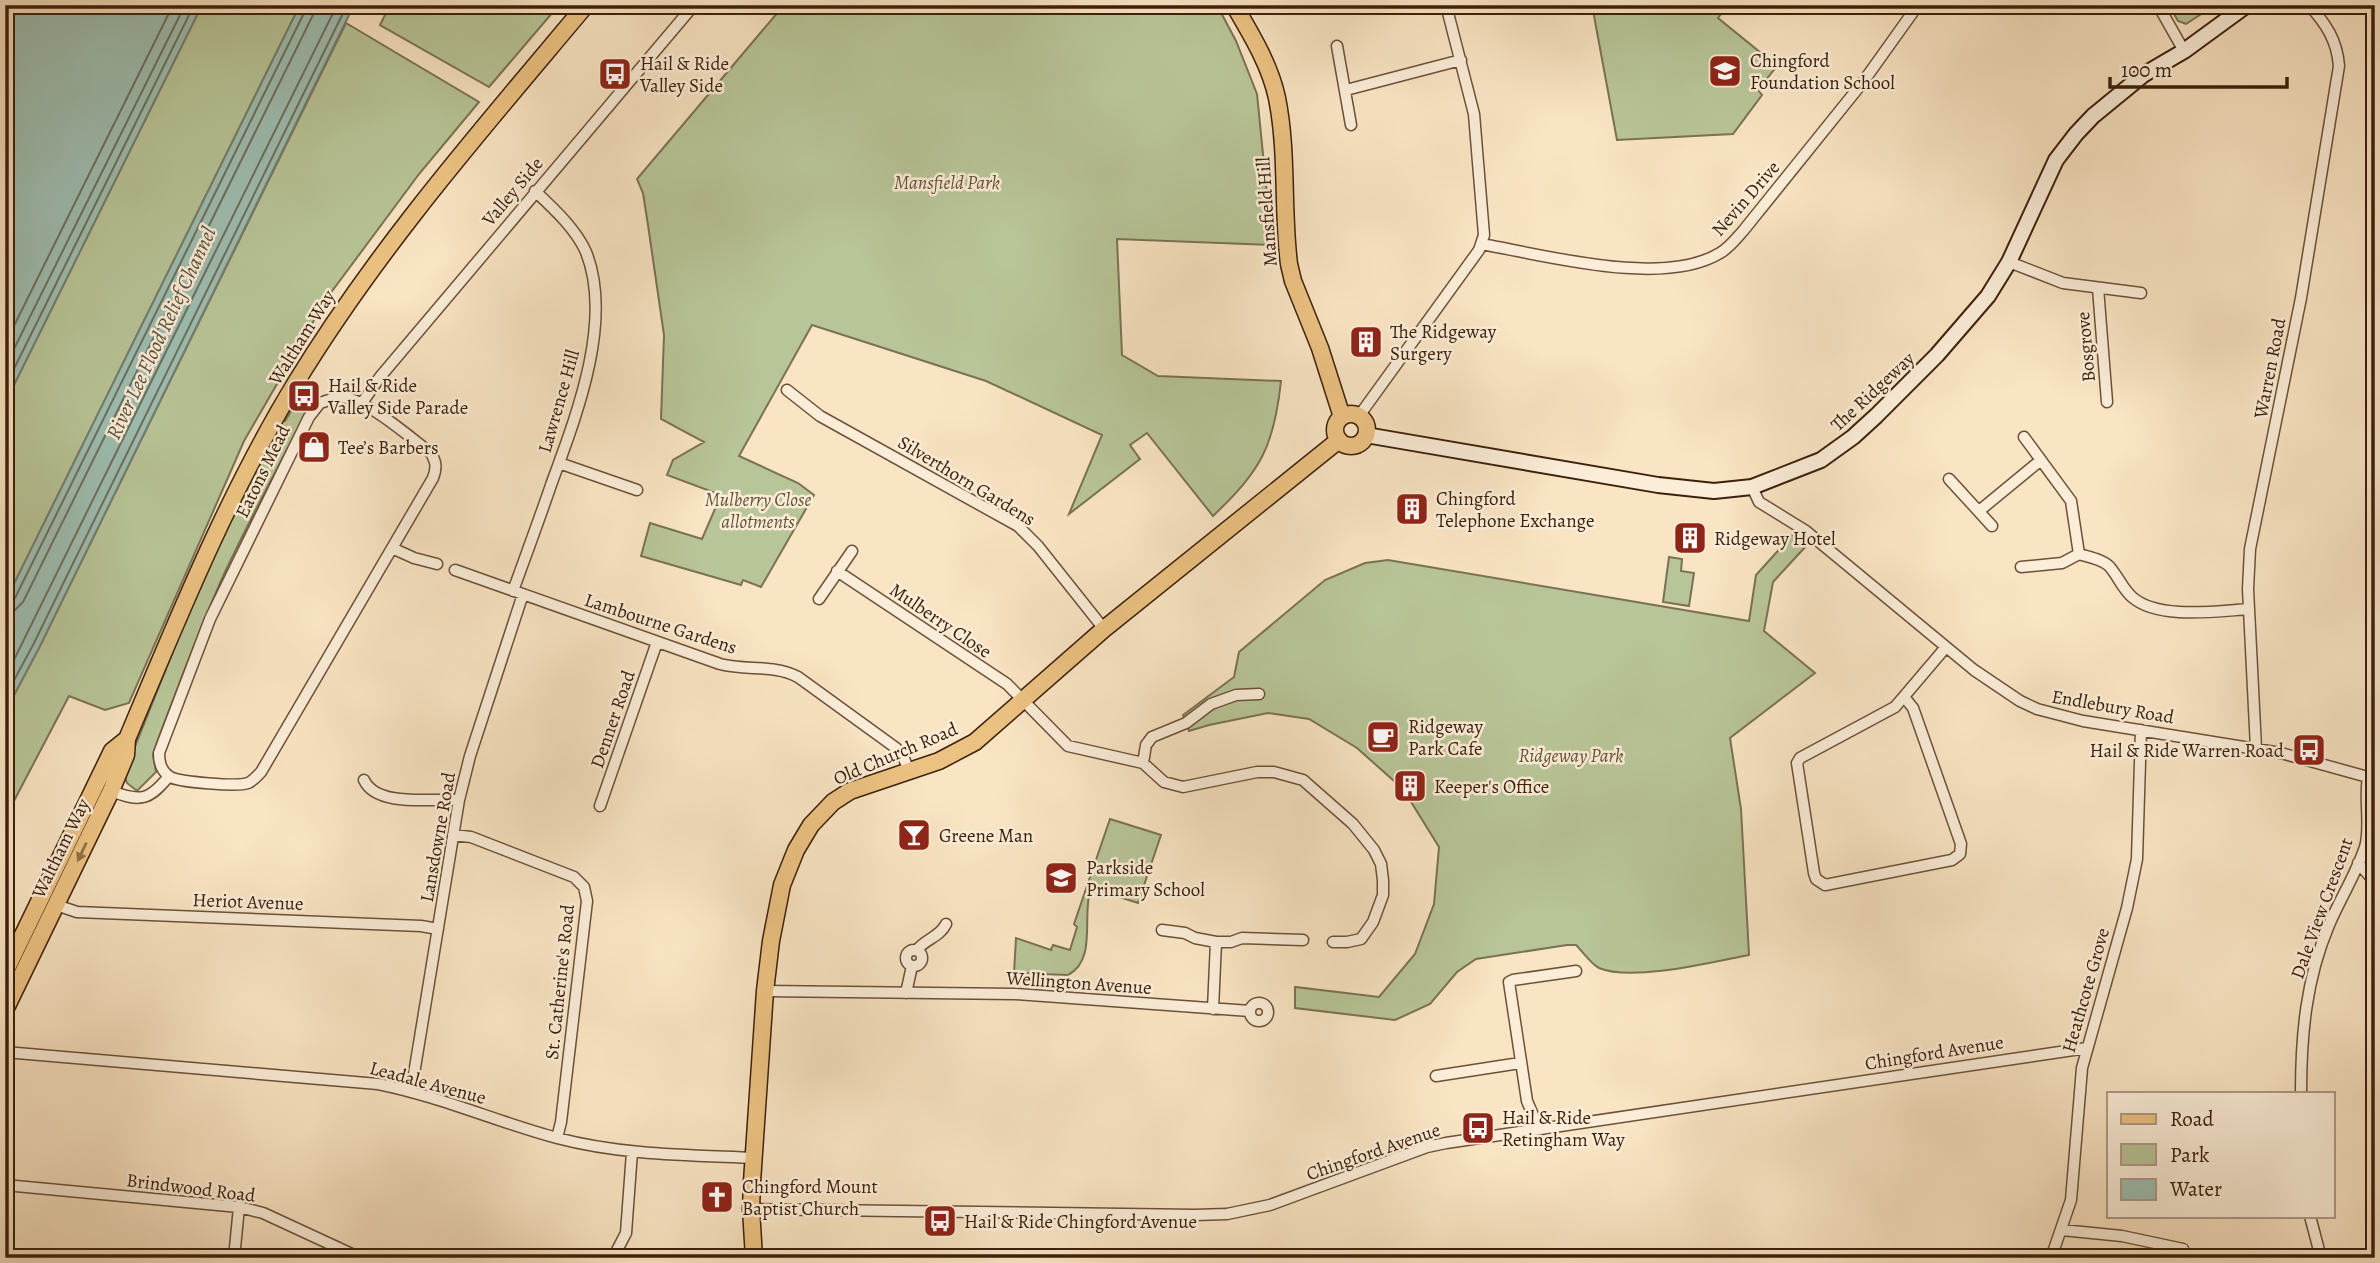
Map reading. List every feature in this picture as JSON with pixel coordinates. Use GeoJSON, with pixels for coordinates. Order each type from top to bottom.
{"type":"FeatureCollection","features":[{"type":"Feature","properties":{"kind":"main road","name":"Waltham Way"},"geometry":{"type":"LineString","coordinates":[[5,1010],[56,905],[104,787],[112,751],[127,739],[201,565],[254,457],[295,383],[349,300],[411,215],[586,5]]}},
{"type":"Feature","properties":{"kind":"main road","name":"Mansfield Hill"},"geometry":{"type":"LineString","coordinates":[[1234,5],[1263,58],[1276,96],[1283,146],[1289,264],[1333,384],[1342,417]]}},
{"type":"Feature","properties":{"kind":"main road","name":"The Ridgeway"},"geometry":{"type":"LineString","coordinates":[[1366,435],[1693,490],[1752,487],[1821,460],[1853,437],[1937,355],[1994,288],[2009,262],[2056,160],[2065,146],[2093,116],[2143,75],[2184,51],[2247,5]]}},
{"type":"Feature","properties":{"kind":"main road"},"geometry":{"type":"LineString","coordinates":[[1339,440],[1335,429],[1337,422],[1349,414],[1359,416],[1366,426],[1366,435]]}},
{"type":"Feature","properties":{"kind":"main road","name":"Old Church Road"},"geometry":{"type":"LineString","coordinates":[[754,1258],[751,1209],[765,991],[779,895],[790,862],[803,836],[819,815],[850,791],[947,757],[975,742],[1104,629],[1339,440],[1352,446],[1363,441],[1366,435]]}},
{"type":"Feature","properties":{"kind":"main road","name":"Waltham Way"},"geometry":{"type":"LineString","coordinates":[[7,969],[104,787]]}},
{"type":"Feature","properties":{"kind":"main road"},"geometry":{"type":"LineString","coordinates":[[7,969],[23,974]]}},
{"type":"Feature","properties":{"kind":"street","name":"Valley Side"},"geometry":{"type":"LineString","coordinates":[[362,403],[380,377],[694,5]]}},
{"type":"Feature","properties":{"kind":"street"},"geometry":{"type":"LineString","coordinates":[[1359,416],[1482,244],[1484,235],[1474,114],[1446,5]]}},
{"type":"Feature","properties":{"kind":"street","name":"Nevin Drive"},"geometry":{"type":"LineString","coordinates":[[1482,244],[1617,268],[1650,270],[1690,265],[1721,253],[1743,231],[1863,82],[1918,5]]}},
{"type":"Feature","properties":{"kind":"street"},"geometry":{"type":"LineString","coordinates":[[2158,5],[2184,51]]}},
{"type":"Feature","properties":{"kind":"street","name":"Warren Road"},"geometry":{"type":"LineString","coordinates":[[2256,748],[2249,609],[2250,549],[2301,298],[2338,74],[2338,50],[2334,39],[2309,5]]}},
{"type":"Feature","properties":{"kind":"street"},"geometry":{"type":"LineString","coordinates":[[1337,46],[1351,125]]}},
{"type":"Feature","properties":{"kind":"street"},"geometry":{"type":"LineString","coordinates":[[1346,90],[1461,60]]}},
{"type":"Feature","properties":{"kind":"street","name":"Lawrence Hill"},"geometry":{"type":"LineString","coordinates":[[518,592],[579,407],[593,342],[594,296],[591,270],[585,251],[575,234],[536,191]]}},
{"type":"Feature","properties":{"kind":"street","name":"Bosgrove"},"geometry":{"type":"LineString","coordinates":[[2009,262],[2063,283],[2141,293]]}},
{"type":"Feature","properties":{"kind":"street","name":"Bosgrove"},"geometry":{"type":"LineString","coordinates":[[2098,288],[2107,402]]}},
{"type":"Feature","properties":{"kind":"street","name":"Silverthorn Gardens"},"geometry":{"type":"LineString","coordinates":[[787,390],[820,416],[1018,526],[1038,546],[1104,629]]}},
{"type":"Feature","properties":{"kind":"street","name":"Eatons Mead"},"geometry":{"type":"LineString","coordinates":[[169,776],[163,771],[159,760],[172,715],[211,619],[309,417],[320,403],[338,397],[348,397],[362,403]]}},
{"type":"Feature","properties":{"kind":"street"},"geometry":{"type":"LineString","coordinates":[[104,787],[131,797],[148,797],[156,793],[169,776],[175,779],[239,785],[251,782],[256,777],[437,469],[431,453],[362,403]]}},
{"type":"Feature","properties":{"kind":"street"},"geometry":{"type":"LineString","coordinates":[[2024,437],[2071,501],[2079,554]]}},
{"type":"Feature","properties":{"kind":"street"},"geometry":{"type":"LineString","coordinates":[[1979,510],[2041,460]]}},
{"type":"Feature","properties":{"kind":"street"},"geometry":{"type":"LineString","coordinates":[[559,463],[637,490]]}},
{"type":"Feature","properties":{"kind":"street"},"geometry":{"type":"LineString","coordinates":[[1949,479],[1992,526]]}},
{"type":"Feature","properties":{"kind":"street","name":"Endlebury Road"},"geometry":{"type":"LineString","coordinates":[[1752,487],[1759,502],[1806,531],[1946,648],[2005,692],[2037,709],[2084,721],[2256,748],[2372,778]]}},
{"type":"Feature","properties":{"kind":"street"},"geometry":{"type":"LineString","coordinates":[[392,548],[437,564]]}},
{"type":"Feature","properties":{"kind":"street"},"geometry":{"type":"LineString","coordinates":[[819,599],[852,551]]}},
{"type":"Feature","properties":{"kind":"street"},"geometry":{"type":"LineString","coordinates":[[2021,567],[2062,563],[2079,554],[2109,566],[2124,590],[2147,606],[2198,612],[2249,609]]}},
{"type":"Feature","properties":{"kind":"street","name":"Lambourne Gardens"},"geometry":{"type":"LineString","coordinates":[[454,570],[724,665],[786,671],[896,748],[903,756],[909,771]]}},
{"type":"Feature","properties":{"kind":"street","name":"Mulberry Close"},"geometry":{"type":"LineString","coordinates":[[838,571],[1007,684],[1068,746],[1143,762]]}},
{"type":"Feature","properties":{"kind":"street","name":"Lansdowne Road"},"geometry":{"type":"LineString","coordinates":[[411,1092],[459,800],[518,592]]}},
{"type":"Feature","properties":{"kind":"street","name":"Denner Road"},"geometry":{"type":"LineString","coordinates":[[600,806],[657,642]]}},
{"type":"Feature","properties":{"kind":"street"},"geometry":{"type":"LineString","coordinates":[[1905,698],[1913,708],[1961,844],[1960,854],[1952,860],[1825,885],[1816,879],[1814,873],[1797,763],[1800,758],[1895,707],[1946,648]]}},
{"type":"Feature","properties":{"kind":"street"},"geometry":{"type":"LineString","coordinates":[[1259,694],[1236,695],[1211,704],[1186,723],[1152,737],[1146,745],[1143,762],[1164,782],[1183,788],[1257,772],[1291,775],[1316,790],[1353,824],[1374,850],[1381,864],[1382,895],[1373,922],[1361,939],[1333,942]]}},
{"type":"Feature","properties":{"kind":"street","name":"Heathcote Grove"},"geometry":{"type":"LineString","coordinates":[[2051,1258],[2071,1200],[2080,1090],[2087,1048],[2127,908],[2137,859],[2141,730]]}},
{"type":"Feature","properties":{"kind":"street","name":"Dale View Crescent"},"geometry":{"type":"LineString","coordinates":[[2301,1092],[2302,1041],[2311,980],[2329,925],[2366,845],[2366,787],[2372,778]]}},
{"type":"Feature","properties":{"kind":"street"},"geometry":{"type":"LineString","coordinates":[[364,780],[372,791],[391,798],[459,800]]}},
{"type":"Feature","properties":{"kind":"street","name":"St. Catherine's Road"},"geometry":{"type":"LineString","coordinates":[[453,835],[471,837],[574,877],[584,887],[587,901],[561,1122],[556,1138]]}},
{"type":"Feature","properties":{"kind":"street"},"geometry":{"type":"LineString","coordinates":[[2358,863],[2375,882]]}},
{"type":"Feature","properties":{"kind":"street","name":"Heriot Avenue"},"geometry":{"type":"LineString","coordinates":[[56,905],[77,912],[407,925],[438,929]]}},
{"type":"Feature","properties":{"kind":"street"},"geometry":{"type":"LineString","coordinates":[[906,993],[912,966],[922,961],[917,950],[943,930],[946,924]]}},
{"type":"Feature","properties":{"kind":"street"},"geometry":{"type":"LineString","coordinates":[[1162,930],[1216,942],[1231,942],[1242,938],[1303,940]]}},
{"type":"Feature","properties":{"kind":"street"},"geometry":{"type":"LineString","coordinates":[[1213,1009],[1216,942]]}},
{"type":"Feature","properties":{"kind":"street"},"geometry":{"type":"LineString","coordinates":[[1539,1129],[1527,1101],[1509,982],[1576,971]]}},
{"type":"Feature","properties":{"kind":"street","name":"Wellington Avenue"},"geometry":{"type":"LineString","coordinates":[[765,991],[1015,994],[1250,1011]]}},
{"type":"Feature","properties":{"kind":"street","name":"Chingford Avenue"},"geometry":{"type":"LineString","coordinates":[[751,1209],[1227,1214],[1270,1205],[1427,1147],[2087,1048]]}},
{"type":"Feature","properties":{"kind":"street","name":"Leadale Avenue"},"geometry":{"type":"LineString","coordinates":[[5,1052],[347,1080],[411,1092],[556,1138],[632,1152],[754,1158]]}},
{"type":"Feature","properties":{"kind":"street"},"geometry":{"type":"LineString","coordinates":[[1436,1076],[1520,1062]]}},
{"type":"Feature","properties":{"kind":"street"},"geometry":{"type":"LineString","coordinates":[[613,1258],[626,1233],[632,1152]]}},
{"type":"Feature","properties":{"kind":"street","name":"Brindwood Road"},"geometry":{"type":"LineString","coordinates":[[5,1185],[239,1207],[263,1213],[358,1257]]}},
{"type":"Feature","properties":{"kind":"street"},"geometry":{"type":"LineString","coordinates":[[234,1258],[239,1207]]}},
{"type":"Feature","properties":{"kind":"street"},"geometry":{"type":"LineString","coordinates":[[2311,1218],[2321,1258]]}},
{"type":"Feature","properties":{"kind":"street"},"geometry":{"type":"LineString","coordinates":[[2062,1230],[2122,1236],[2183,1249],[2182,1258]]}},
{"type":"Feature","properties":{"kind":"green space"},"geometry":{"type":"Polygon","coordinates":[[[202,5],[300,5],[5,602],[5,403],[202,5]]]}},
{"type":"Feature","properties":{"kind":"green space"},"geometry":{"type":"Polygon","coordinates":[[[390,5],[559,5],[489,87],[380,25],[390,5]]]}},
{"type":"Feature","properties":{"kind":"green space","name":"Mansfield Park"},"geometry":{"type":"Polygon","coordinates":[[[784,5],[1217,5],[1236,41],[1257,94],[1272,245],[1117,239],[1122,355],[1158,376],[1281,381],[1274,423],[1262,456],[1243,485],[1213,516],[1147,433],[1130,445],[1140,459],[1069,514],[1102,435],[986,381],[812,325],[739,456],[798,483],[814,495],[761,587],[743,580],[741,585],[641,556],[650,523],[702,539],[721,495],[667,475],[673,460],[704,442],[661,419],[664,335],[643,193],[637,179],[784,5]]]}},
{"type":"Feature","properties":{"kind":"green space"},"geometry":{"type":"Polygon","coordinates":[[[1592,5],[1728,5],[1718,18],[1777,66],[1758,90],[1762,95],[1733,134],[1617,140],[1592,5]]]}},
{"type":"Feature","properties":{"kind":"green space"},"geometry":{"type":"Polygon","coordinates":[[[2169,5],[2215,5],[2186,24],[2178,21],[2169,5]]]}},
{"type":"Feature","properties":{"kind":"green space"},"geometry":{"type":"Polygon","coordinates":[[[346,23],[479,102],[419,174],[327,298],[244,441],[129,703],[105,710],[69,696],[5,818],[5,712],[346,23]]]}},
{"type":"Feature","properties":{"kind":"green space"},"geometry":{"type":"Polygon","coordinates":[[[318,392],[225,572],[156,745],[153,755],[156,772],[137,791],[127,783],[124,774],[208,564],[281,420],[285,421],[302,393],[318,392]]]}},
{"type":"Feature","properties":{"kind":"green space","name":"Ridgeway Park"},"geometry":{"type":"Polygon","coordinates":[[[1794,533],[1808,544],[1773,582],[1764,631],[1815,673],[1730,738],[1741,809],[1749,955],[1694,966],[1631,973],[1599,968],[1576,945],[1567,945],[1476,959],[1457,972],[1430,1004],[1395,1020],[1295,1008],[1295,987],[1379,997],[1415,954],[1434,904],[1439,847],[1403,789],[1357,748],[1309,719],[1268,713],[1189,731],[1183,715],[1234,677],[1239,652],[1325,580],[1365,563],[1388,560],[1749,621],[1756,575],[1794,533]]]}},
{"type":"Feature","properties":{"kind":"green space"},"geometry":{"type":"Polygon","coordinates":[[[1669,557],[1682,559],[1681,571],[1694,573],[1689,606],[1663,602],[1669,557]]]}},
{"type":"Feature","properties":{"kind":"green space"},"geometry":{"type":"Polygon","coordinates":[[[1110,819],[1161,835],[1138,903],[1091,888],[1086,948],[1077,968],[1068,975],[1014,973],[1016,938],[1051,950],[1053,945],[1070,950],[1077,927],[1074,924],[1110,819]]]}},
{"type":"Feature","properties":{"kind":"water"},"geometry":{"type":"Polygon","coordinates":[[[5,5],[202,5],[5,403],[5,5]]]}},
{"type":"Feature","properties":{"kind":"water","name":"River Lee Flood Relief Channel"},"geometry":{"type":"Polygon","coordinates":[[[300,5],[354,5],[39,648],[5,712],[5,602],[300,5]]]}},
{"type":"Feature","properties":{"kind":"place","name":"Chingford Foundation School"},"geometry":{"type":"Point","coordinates":[1725,71]}},
{"type":"Feature","properties":{"kind":"place","name":"Hail & Ride Valley Side"},"geometry":{"type":"Point","coordinates":[615,74]}},
{"type":"Feature","properties":{"kind":"place","name":"The Ridgeway Surgery"},"geometry":{"type":"Point","coordinates":[1366,342]}},
{"type":"Feature","properties":{"kind":"place","name":"Hail & Ride Valley Side Parade"},"geometry":{"type":"Point","coordinates":[304,396]}},
{"type":"Feature","properties":{"kind":"place","name":"Tee’s Barbers"},"geometry":{"type":"Point","coordinates":[314,447]}},
{"type":"Feature","properties":{"kind":"place","name":"Chingford Telephone Exchange"},"geometry":{"type":"Point","coordinates":[1412,509]}},
{"type":"Feature","properties":{"kind":"place","name":"Ridgeway Hotel"},"geometry":{"type":"Point","coordinates":[1690,538]}},
{"type":"Feature","properties":{"kind":"place","name":"Ridgeway Park Cafe"},"geometry":{"type":"Point","coordinates":[1383,737]}},
{"type":"Feature","properties":{"kind":"place","name":"Hail & Ride Warren Road"},"geometry":{"type":"Point","coordinates":[2309,750]}},
{"type":"Feature","properties":{"kind":"place","name":"Keeper's Office"},"geometry":{"type":"Point","coordinates":[1410,786]}},
{"type":"Feature","properties":{"kind":"place","name":"Greene Man"},"geometry":{"type":"Point","coordinates":[914,835]}},
{"type":"Feature","properties":{"kind":"place","name":"Parkside Primary School"},"geometry":{"type":"Point","coordinates":[1061,878]}},
{"type":"Feature","properties":{"kind":"place","name":"Hail & Ride Retingham Way"},"geometry":{"type":"Point","coordinates":[1478,1128]}},
{"type":"Feature","properties":{"kind":"place","name":"Chingford Mount Baptist Church"},"geometry":{"type":"Point","coordinates":[717,1197]}},
{"type":"Feature","properties":{"kind":"place","name":"Hail & Ride Chingford Avenue"},"geometry":{"type":"Point","coordinates":[940,1221]}},
{"type":"Feature","properties":{"kind":"park label","name":"Mulberry Close allotments"},"geometry":{"type":"Point","coordinates":[758,510]}}]}
